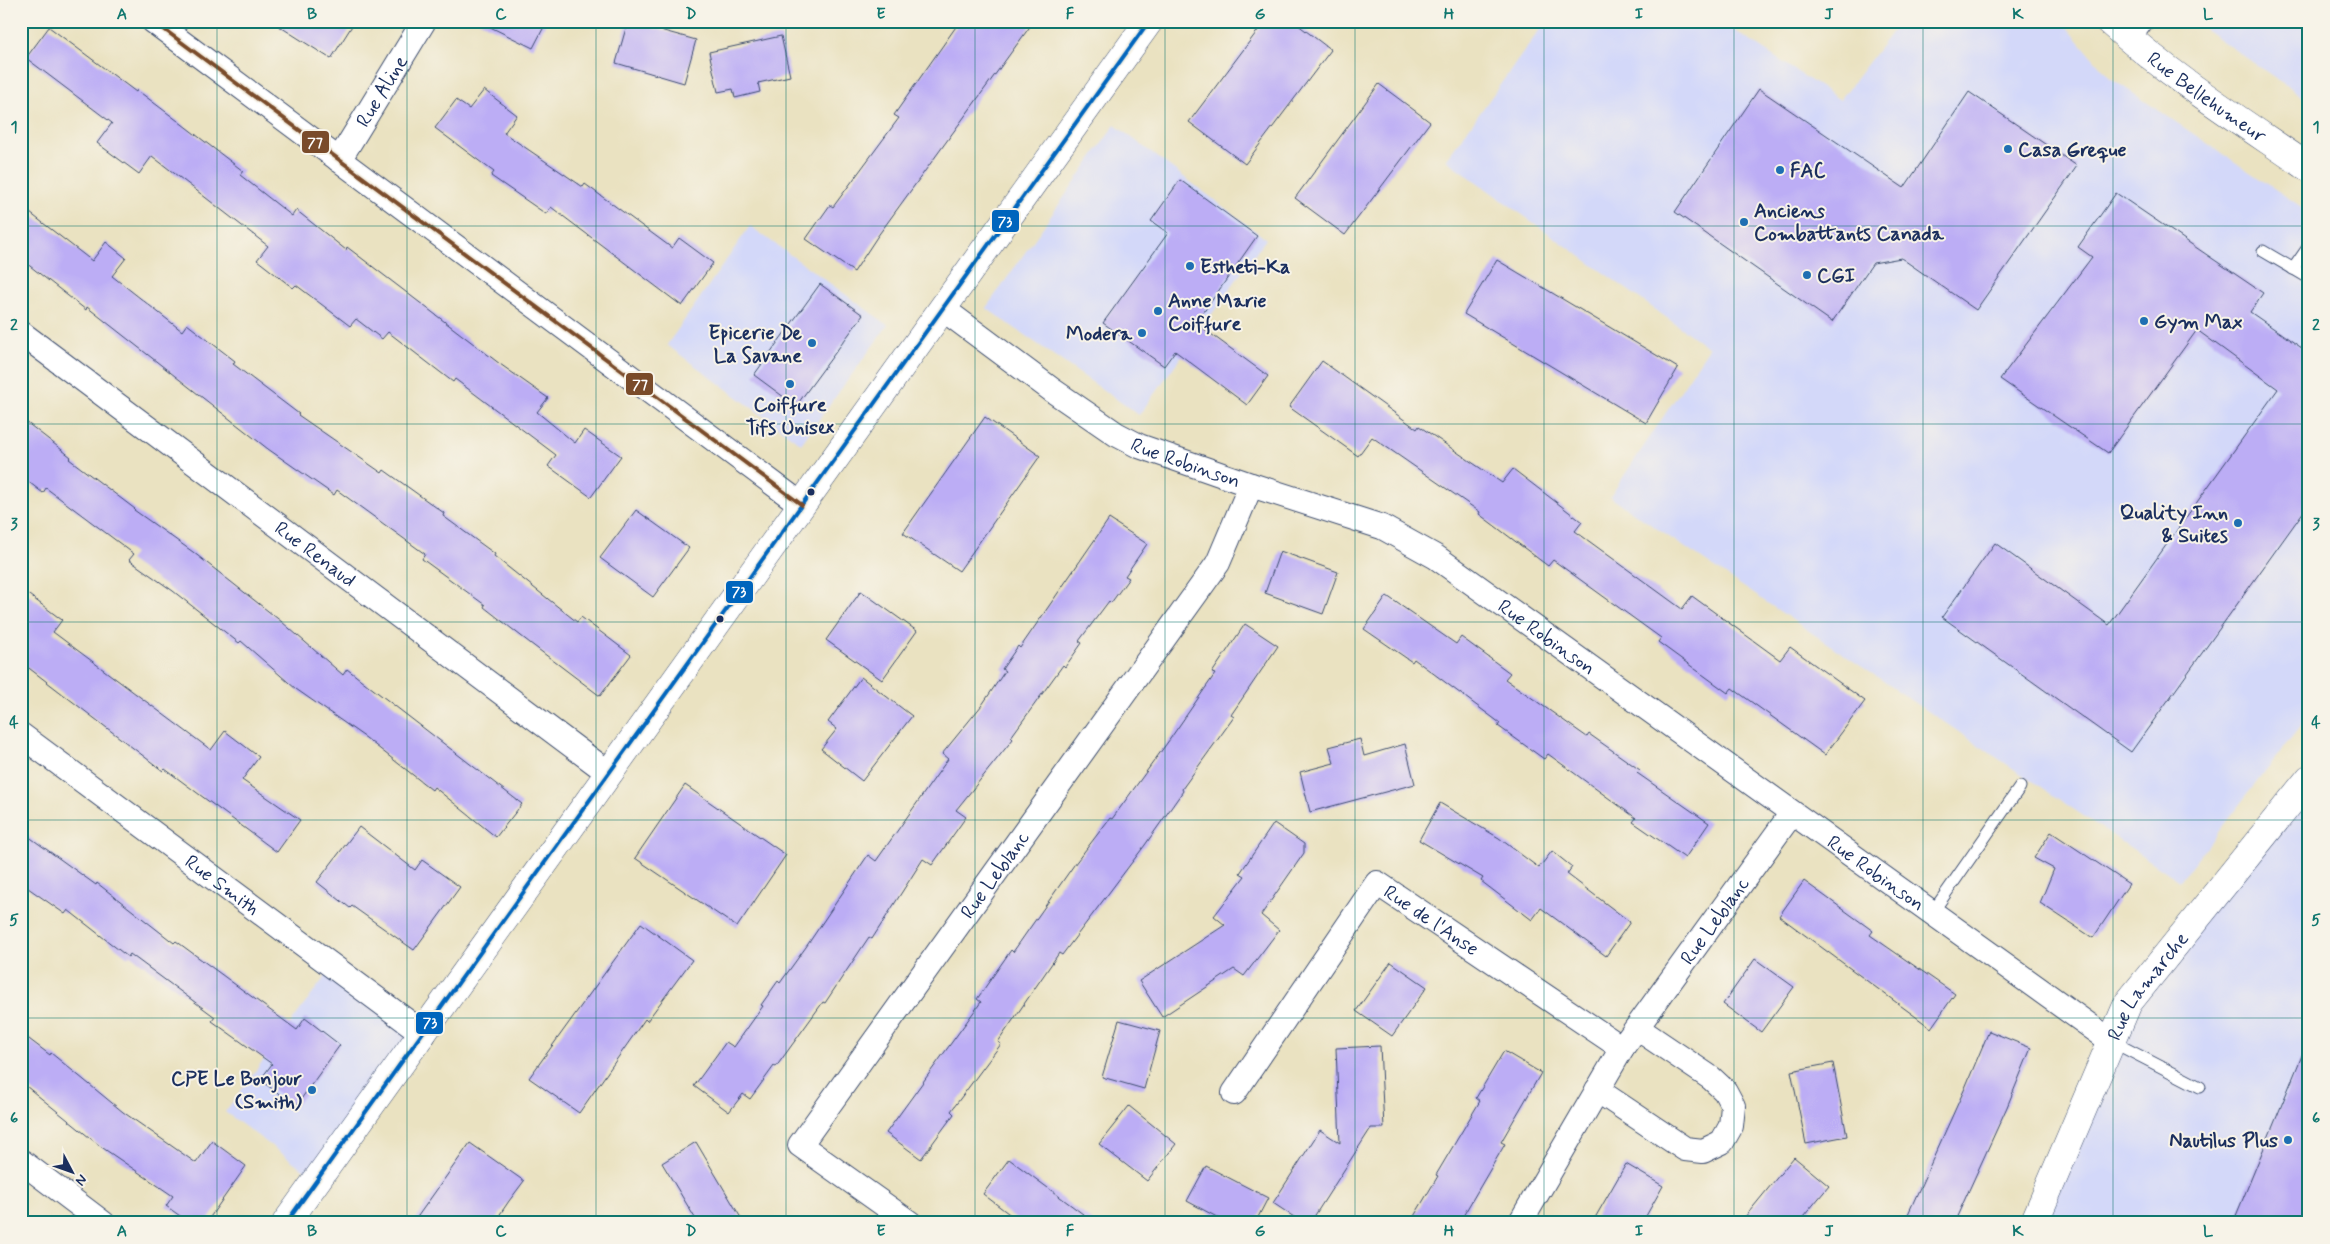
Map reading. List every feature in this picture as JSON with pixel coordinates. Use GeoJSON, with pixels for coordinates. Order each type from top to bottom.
{"type":"FeatureCollection","features":[{"type":"Feature","properties":{"kind":"street"},"geometry":{"type":"LineString","coordinates":[[153,21],[802,505]]}},
{"type":"Feature","properties":{"kind":"street","name":"Rue Aline"},"geometry":{"type":"LineString","coordinates":[[339,160],[424,21]]}},
{"type":"Feature","properties":{"kind":"street"},"geometry":{"type":"LineString","coordinates":[[286,1223],[424,1034],[1149,21]]}},
{"type":"Feature","properties":{"kind":"street","name":"Rue Bellehumeur"},"geometry":{"type":"LineString","coordinates":[[2109,21],[2133,43],[2193,88],[2309,168]]}},
{"type":"Feature","properties":{"kind":"street","name":"Rue Robinson"},"geometry":{"type":"LineString","coordinates":[[943,309],[1052,390],[1116,434],[1162,456],[1382,527],[1417,545],[2111,1041]]}},
{"type":"Feature","properties":{"kind":"street","name":"Rue Renaud"},"geometry":{"type":"LineString","coordinates":[[21,333],[610,774]]}},
{"type":"Feature","properties":{"kind":"street","name":"Rue Leblanc"},"geometry":{"type":"LineString","coordinates":[[910,1223],[800,1145],[1218,563],[1251,485]]}},
{"type":"Feature","properties":{"kind":"street","name":"Rue Smith"},"geometry":{"type":"LineString","coordinates":[[21,735],[424,1034]]}},
{"type":"Feature","properties":{"kind":"street","name":"Rue Lamarche"},"geometry":{"type":"LineString","coordinates":[[2034,1223],[2128,1003],[2309,779]]}},
{"type":"Feature","properties":{"kind":"street","name":"Rue Leblanc"},"geometry":{"type":"LineString","coordinates":[[1520,1223],[1622,1048],[1792,813]]}},
{"type":"Feature","properties":{"kind":"street","name":"Rue de l'Anse"},"geometry":{"type":"LineString","coordinates":[[1234,1093],[1378,883],[1622,1048]]}},
{"type":"Feature","properties":{"kind":"street"},"geometry":{"type":"LineString","coordinates":[[1596,1090],[1685,1149],[1703,1151],[1722,1142],[1731,1126],[1733,1106],[1725,1091],[1711,1078],[1637,1028]]}},
{"type":"Feature","properties":{"kind":"street"},"geometry":{"type":"LineString","coordinates":[[21,1161],[103,1223]]}},
{"type":"Feature","properties":{"kind":"lane"},"geometry":{"type":"LineString","coordinates":[[2133,43],[2149,21]]}},
{"type":"Feature","properties":{"kind":"lane"},"geometry":{"type":"LineString","coordinates":[[2293,268],[2309,246]]}},
{"type":"Feature","properties":{"kind":"lane"},"geometry":{"type":"LineString","coordinates":[[2263,251],[2309,278]]}},
{"type":"Feature","properties":{"kind":"lane"},"geometry":{"type":"LineString","coordinates":[[1932,913],[2020,787]]}},
{"type":"Feature","properties":{"kind":"lane"},"geometry":{"type":"LineString","coordinates":[[2111,1041],[2200,1087]]}},
{"type":"Feature","properties":{"kind":"shaded area"},"geometry":{"type":"Polygon","coordinates":[[[1546,21],[1720,21],[1840,100],[1900,21],[2062,21],[2109,77],[2309,212],[2309,715],[2180,881],[1610,497],[1709,348],[1446,160],[1546,21]]]}},
{"type":"Feature","properties":{"kind":"shaded area"},"geometry":{"type":"Polygon","coordinates":[[[2197,21],[2309,21],[2309,101],[2206,30],[2197,21]]]}},
{"type":"Feature","properties":{"kind":"shaded area"},"geometry":{"type":"Polygon","coordinates":[[[1115,125],[1266,239],[1139,415],[986,308],[1115,125]]]}},
{"type":"Feature","properties":{"kind":"shaded area"},"geometry":{"type":"Polygon","coordinates":[[[750,226],[888,325],[801,444],[667,345],[750,226]]]}},
{"type":"Feature","properties":{"kind":"shaded area"},"geometry":{"type":"Polygon","coordinates":[[[2309,779],[2309,1223],[2034,1223],[2111,1041],[2309,779]]]}},
{"type":"Feature","properties":{"kind":"shaded area","name":"CPE Le Bonjour (Smith)"},"geometry":{"type":"Polygon","coordinates":[[[333,966],[424,1034],[317,1179],[225,1112],[333,966]]]}},
{"type":"Feature","properties":{"kind":"building"},"geometry":{"type":"Polygon","coordinates":[[[271,21],[355,21],[331,59],[271,21]]]}},
{"type":"Feature","properties":{"kind":"building"},"geometry":{"type":"Polygon","coordinates":[[[478,21],[547,21],[533,48],[478,21]]]}},
{"type":"Feature","properties":{"kind":"building"},"geometry":{"type":"Polygon","coordinates":[[[628,21],[696,40],[684,83],[616,63],[628,21]]]}},
{"type":"Feature","properties":{"kind":"building"},"geometry":{"type":"Polygon","coordinates":[[[960,21],[1034,21],[877,237],[854,272],[806,239],[830,205],[833,207],[899,118],[894,115],[960,21]]]}},
{"type":"Feature","properties":{"kind":"building"},"geometry":{"type":"Polygon","coordinates":[[[1265,21],[1293,21],[1331,50],[1245,164],[1189,122],[1265,21]]]}},
{"type":"Feature","properties":{"kind":"building"},"geometry":{"type":"Polygon","coordinates":[[[49,27],[136,92],[137,90],[243,171],[240,175],[292,216],[296,210],[346,250],[347,247],[500,364],[548,398],[537,412],[575,443],[584,430],[621,456],[591,497],[548,466],[556,455],[455,379],[453,382],[388,332],[382,339],[356,319],[350,326],[296,285],[293,288],[257,260],[268,246],[152,156],[139,174],[97,143],[112,123],[26,58],[49,27]]]}},
{"type":"Feature","properties":{"kind":"building"},"geometry":{"type":"Polygon","coordinates":[[[781,36],[790,76],[758,83],[760,92],[735,98],[733,89],[718,92],[709,52],[781,36]]]}},
{"type":"Feature","properties":{"kind":"building"},"geometry":{"type":"Polygon","coordinates":[[[1379,84],[1430,122],[1345,235],[1295,198],[1379,84]]]}},
{"type":"Feature","properties":{"kind":"building"},"geometry":{"type":"Polygon","coordinates":[[[1759,89],[1904,188],[1969,92],[2077,166],[1976,310],[1901,258],[1873,263],[1832,322],[1675,212],[1759,89]]]}},
{"type":"Feature","properties":{"kind":"building"},"geometry":{"type":"Polygon","coordinates":[[[484,90],[517,115],[504,133],[583,187],[585,184],[672,248],[679,238],[713,263],[682,306],[551,207],[546,214],[491,176],[494,172],[435,128],[456,100],[469,109],[484,90]]]}},
{"type":"Feature","properties":{"kind":"building"},"geometry":{"type":"Polygon","coordinates":[[[1180,180],[1257,236],[1196,323],[1268,376],[1247,405],[1175,351],[1164,366],[1103,323],[1168,233],[1151,221],[1180,180]]]}},
{"type":"Feature","properties":{"kind":"building","name":"Quality Inn & Suites"},"geometry":{"type":"Polygon","coordinates":[[[2116,193],[2263,293],[2250,312],[2309,353],[2309,504],[2131,752],[1942,617],[1995,543],[2109,625],[2278,389],[2197,330],[2108,453],[2000,379],[2092,257],[2078,247],[2116,193]]]}},
{"type":"Feature","properties":{"kind":"building"},"geometry":{"type":"Polygon","coordinates":[[[21,206],[92,261],[106,242],[126,258],[112,276],[182,331],[187,324],[235,361],[233,364],[298,415],[382,473],[384,470],[444,513],[443,516],[495,554],[494,556],[577,622],[581,617],[631,655],[600,696],[484,607],[485,605],[422,559],[425,554],[337,490],[334,495],[268,449],[87,307],[86,310],[21,259],[21,206]]]}},
{"type":"Feature","properties":{"kind":"building"},"geometry":{"type":"Polygon","coordinates":[[[1497,260],[1678,368],[1646,423],[1464,314],[1497,260]]]}},
{"type":"Feature","properties":{"kind":"building"},"geometry":{"type":"Polygon","coordinates":[[[820,284],[863,315],[796,406],[754,375],[820,284]]]}},
{"type":"Feature","properties":{"kind":"building"},"geometry":{"type":"Polygon","coordinates":[[[1322,361],[1417,429],[1419,426],[1502,483],[1513,469],[1582,522],[1575,531],[1682,609],[1692,596],[1780,660],[1790,647],[1865,701],[1825,755],[1732,688],[1728,693],[1658,642],[1661,638],[1553,560],[1548,566],[1479,514],[1480,512],[1372,437],[1358,456],[1289,407],[1322,361]]]}},
{"type":"Feature","properties":{"kind":"building"},"geometry":{"type":"Polygon","coordinates":[[[985,417],[1040,456],[959,571],[903,533],[985,417]]]}},
{"type":"Feature","properties":{"kind":"building"},"geometry":{"type":"Polygon","coordinates":[[[21,418],[134,510],[193,552],[282,622],[343,675],[347,669],[522,804],[496,837],[434,787],[432,790],[366,738],[296,689],[241,641],[239,643],[173,591],[129,560],[134,554],[46,488],[43,493],[21,476],[21,418]]]}},
{"type":"Feature","properties":{"kind":"building"},"geometry":{"type":"Polygon","coordinates":[[[636,510],[689,548],[653,597],[600,558],[636,510]]]}},
{"type":"Feature","properties":{"kind":"building"},"geometry":{"type":"Polygon","coordinates":[[[1109,519],[1147,544],[1125,576],[1129,578],[1079,641],[1082,643],[1065,667],[1063,665],[1011,737],[1013,739],[956,810],[966,817],[932,865],[923,859],[872,939],[869,937],[825,1003],[823,1002],[776,1067],[774,1066],[750,1099],[743,1094],[729,1112],[694,1086],[726,1042],[734,1047],[763,1006],[761,1005],[778,981],[780,983],[806,947],[868,855],[876,861],[948,759],[942,754],[982,705],[1005,671],[1002,669],[1018,646],[1020,648],[1109,519]]]}},
{"type":"Feature","properties":{"kind":"building"},"geometry":{"type":"Polygon","coordinates":[[[1280,551],[1338,572],[1323,614],[1265,593],[1280,551]]]}},
{"type":"Feature","properties":{"kind":"building"},"geometry":{"type":"Polygon","coordinates":[[[21,589],[62,620],[53,632],[211,750],[225,731],[259,757],[242,780],[300,820],[277,852],[165,769],[163,771],[21,662],[21,589]]]}},
{"type":"Feature","properties":{"kind":"building"},"geometry":{"type":"Polygon","coordinates":[[[861,591],[917,631],[882,680],[826,640],[861,591]]]}},
{"type":"Feature","properties":{"kind":"building"},"geometry":{"type":"Polygon","coordinates":[[[1387,596],[1456,644],[1461,637],[1510,673],[1505,679],[1587,737],[1589,734],[1640,770],[1637,773],[1709,823],[1685,858],[1633,822],[1636,818],[1548,754],[1544,759],[1498,726],[1500,723],[1414,659],[1412,662],[1364,629],[1387,596]]]}},
{"type":"Feature","properties":{"kind":"building"},"geometry":{"type":"Polygon","coordinates":[[[1245,624],[1278,646],[1231,715],[1234,717],[1182,789],[1183,791],[1062,955],[1059,953],[998,1042],[1001,1044],[951,1111],[954,1114],[921,1159],[886,1133],[981,1002],[977,999],[1011,950],[1013,952],[1074,865],[1110,818],[1112,819],[1170,739],[1215,674],[1212,673],[1245,624]]]}},
{"type":"Feature","properties":{"kind":"building"},"geometry":{"type":"Polygon","coordinates":[[[861,677],[912,716],[862,781],[821,749],[837,729],[828,722],[861,677]]]}},
{"type":"Feature","properties":{"kind":"building"},"geometry":{"type":"Polygon","coordinates":[[[1360,739],[1364,756],[1405,744],[1415,784],[1310,812],[1300,772],[1334,763],[1329,747],[1360,739]]]}},
{"type":"Feature","properties":{"kind":"building"},"geometry":{"type":"Polygon","coordinates":[[[685,785],[786,855],[737,927],[635,858],[685,785]]]}},
{"type":"Feature","properties":{"kind":"building"},"geometry":{"type":"Polygon","coordinates":[[[1440,803],[1499,838],[1539,868],[1552,851],[1572,867],[1567,874],[1630,922],[1606,956],[1541,908],[1532,920],[1481,881],[1483,878],[1419,840],[1440,803]]]}},
{"type":"Feature","properties":{"kind":"building"},"geometry":{"type":"Polygon","coordinates":[[[1274,823],[1304,844],[1304,853],[1261,915],[1279,930],[1244,976],[1234,969],[1162,1017],[1139,981],[1225,925],[1214,916],[1245,876],[1240,873],[1274,823]]]}},
{"type":"Feature","properties":{"kind":"building"},"geometry":{"type":"Polygon","coordinates":[[[359,827],[415,870],[422,860],[460,887],[414,950],[352,906],[350,908],[317,882],[359,827]]]}},
{"type":"Feature","properties":{"kind":"building"},"geometry":{"type":"Polygon","coordinates":[[[21,831],[96,885],[97,883],[174,943],[176,941],[297,1030],[305,1018],[340,1045],[296,1106],[260,1080],[272,1064],[212,1021],[215,1017],[130,954],[128,957],[68,910],[65,914],[21,883],[21,831]]]}},
{"type":"Feature","properties":{"kind":"building"},"geometry":{"type":"Polygon","coordinates":[[[2051,832],[2129,884],[2093,938],[2040,903],[2054,869],[2034,858],[2051,832]]]}},
{"type":"Feature","properties":{"kind":"building"},"geometry":{"type":"Polygon","coordinates":[[[1804,881],[1873,931],[1870,935],[1955,994],[1931,1028],[1779,916],[1804,881]]]}},
{"type":"Feature","properties":{"kind":"building"},"geometry":{"type":"Polygon","coordinates":[[[641,923],[692,960],[647,1021],[645,1019],[579,1113],[529,1078],[641,923]]]}},
{"type":"Feature","properties":{"kind":"building"},"geometry":{"type":"Polygon","coordinates":[[[1755,959],[1794,987],[1761,1032],[1723,1004],[1755,959]]]}},
{"type":"Feature","properties":{"kind":"building"},"geometry":{"type":"Polygon","coordinates":[[[1391,962],[1427,987],[1392,1036],[1356,1011],[1391,962]]]}},
{"type":"Feature","properties":{"kind":"building"},"geometry":{"type":"Polygon","coordinates":[[[1119,1020],[1160,1031],[1144,1089],[1102,1077],[1119,1020]]]}},
{"type":"Feature","properties":{"kind":"building"},"geometry":{"type":"Polygon","coordinates":[[[1989,1031],[2031,1048],[2007,1107],[1954,1223],[1904,1223],[1965,1088],[1989,1031]]]}},
{"type":"Feature","properties":{"kind":"building"},"geometry":{"type":"Polygon","coordinates":[[[21,1033],[50,1055],[51,1053],[123,1112],[196,1163],[212,1141],[246,1166],[206,1223],[190,1223],[166,1206],[173,1196],[100,1146],[21,1082],[21,1033]]]}},
{"type":"Feature","properties":{"kind":"building","name":"Nautilus Plus"},"geometry":{"type":"Polygon","coordinates":[[[2308,1041],[2309,1223],[2233,1223],[2308,1041]]]}},
{"type":"Feature","properties":{"kind":"building"},"geometry":{"type":"Polygon","coordinates":[[[1380,1046],[1384,1128],[1371,1128],[1310,1223],[1303,1223],[1273,1203],[1320,1130],[1340,1143],[1336,1048],[1380,1046]]]}},
{"type":"Feature","properties":{"kind":"building"},"geometry":{"type":"Polygon","coordinates":[[[1504,1051],[1541,1073],[1501,1142],[1505,1144],[1459,1223],[1410,1223],[1480,1101],[1476,1098],[1504,1051]]]}},
{"type":"Feature","properties":{"kind":"building"},"geometry":{"type":"Polygon","coordinates":[[[1833,1063],[1847,1136],[1806,1144],[1791,1071],[1833,1063]]]}},
{"type":"Feature","properties":{"kind":"building"},"geometry":{"type":"Polygon","coordinates":[[[1129,1106],[1176,1144],[1147,1181],[1099,1144],[1129,1106]]]}},
{"type":"Feature","properties":{"kind":"building"},"geometry":{"type":"Polygon","coordinates":[[[696,1142],[744,1223],[698,1223],[662,1163],[696,1142]]]}},
{"type":"Feature","properties":{"kind":"building"},"geometry":{"type":"Polygon","coordinates":[[[470,1143],[524,1181],[494,1223],[413,1223],[470,1143]]]}},
{"type":"Feature","properties":{"kind":"building"},"geometry":{"type":"Polygon","coordinates":[[[1794,1157],[1829,1186],[1798,1223],[1740,1223],[1794,1157]]]}},
{"type":"Feature","properties":{"kind":"building"},"geometry":{"type":"Polygon","coordinates":[[[1009,1159],[1095,1223],[1021,1223],[983,1194],[1009,1159]]]}},
{"type":"Feature","properties":{"kind":"building"},"geometry":{"type":"Polygon","coordinates":[[[1626,1164],[1663,1186],[1642,1223],[1592,1223],[1626,1164]]]}},
{"type":"Feature","properties":{"kind":"building"},"geometry":{"type":"Polygon","coordinates":[[[1206,1166],[1268,1198],[1255,1223],[1228,1223],[1187,1201],[1206,1166]]]}},
{"type":"Feature","properties":{"kind":"transit line","name":"77"},"geometry":{"type":"LineString","coordinates":[[153,21],[802,505]]}},
{"type":"Feature","properties":{"kind":"transit line","name":"73"},"geometry":{"type":"LineString","coordinates":[[286,1223],[1149,21]]}},
{"type":"Feature","properties":{"kind":"place","name":"Casa Greque"},"geometry":{"type":"Point","coordinates":[2008,149]}},
{"type":"Feature","properties":{"kind":"place","name":"FAC"},"geometry":{"type":"Point","coordinates":[1780,170]}},
{"type":"Feature","properties":{"kind":"place","name":"Anciens Combattants Canada"},"geometry":{"type":"Point","coordinates":[1744,222]}},
{"type":"Feature","properties":{"kind":"place","name":"Estheti-Ka"},"geometry":{"type":"Point","coordinates":[1190,266]}},
{"type":"Feature","properties":{"kind":"place","name":"CGI"},"geometry":{"type":"Point","coordinates":[1807,275]}},
{"type":"Feature","properties":{"kind":"place","name":"Anne Marie Coiffure"},"geometry":{"type":"Point","coordinates":[1158,311]}},
{"type":"Feature","properties":{"kind":"place","name":"Gym Max"},"geometry":{"type":"Point","coordinates":[2144,321]}},
{"type":"Feature","properties":{"kind":"place","name":"Modera"},"geometry":{"type":"Point","coordinates":[1142,333]}},
{"type":"Feature","properties":{"kind":"place","name":"Epicerie De La Savane"},"geometry":{"type":"Point","coordinates":[812,343]}},
{"type":"Feature","properties":{"kind":"place","name":"Coiffure Tifs Unisex"},"geometry":{"type":"Point","coordinates":[790,384]}},
{"type":"Feature","properties":{"kind":"place","name":"Quality Inn & Suites"},"geometry":{"type":"Point","coordinates":[2238,523]}},
{"type":"Feature","properties":{"kind":"place","name":"CPE Le Bonjour (Smith)"},"geometry":{"type":"Point","coordinates":[312,1090]}},
{"type":"Feature","properties":{"kind":"place","name":"Nautilus Plus"},"geometry":{"type":"Point","coordinates":[2288,1140]}}]}
